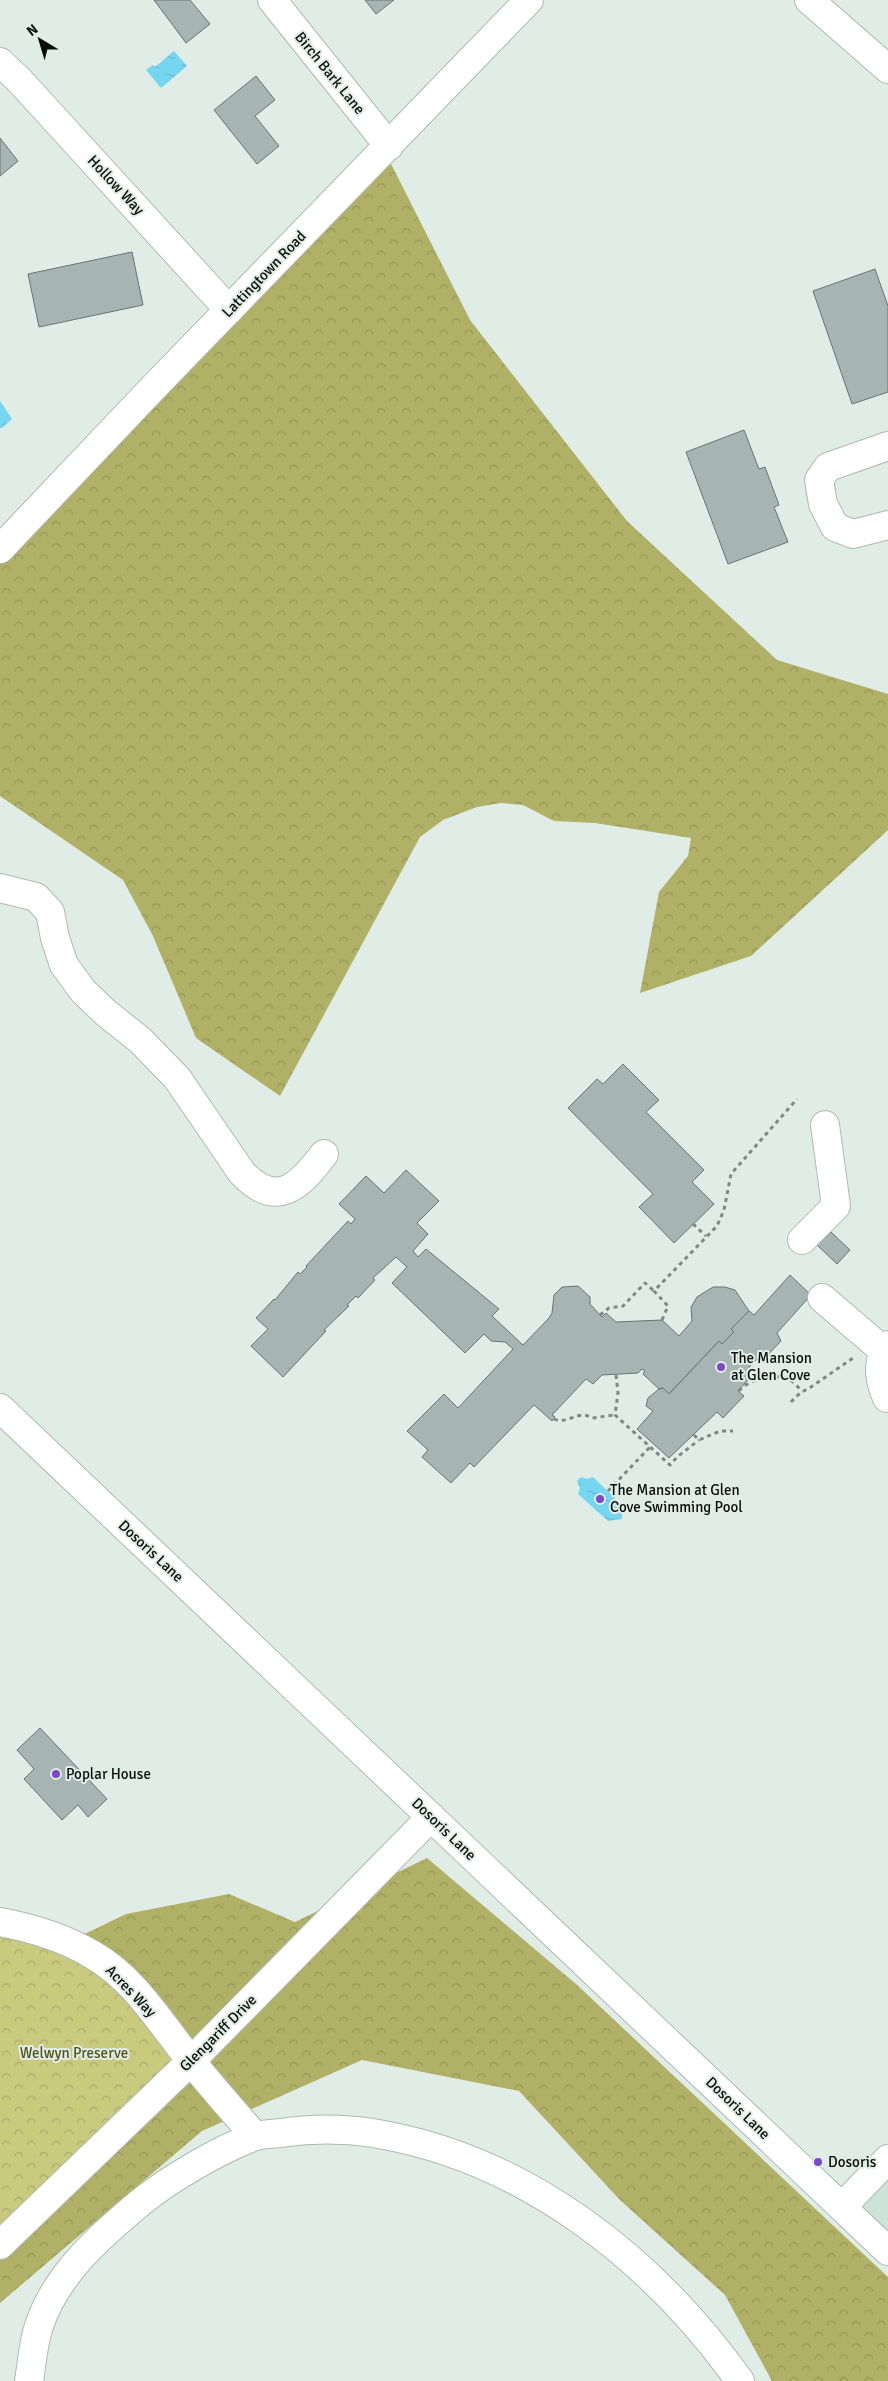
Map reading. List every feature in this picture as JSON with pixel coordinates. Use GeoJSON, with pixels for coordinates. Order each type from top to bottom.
{"type":"FeatureCollection","features":[{"type":"Feature","properties":{"kind":"street","name":"Birch Bark Lane"},"geometry":{"type":"LineString","coordinates":[[272,0],[389,146]]}},
{"type":"Feature","properties":{"kind":"street","name":"Lattingtown Road"},"geometry":{"type":"LineString","coordinates":[[0,549],[529,0]]}},
{"type":"Feature","properties":{"kind":"street"},"geometry":{"type":"LineString","coordinates":[[809,0],[888,69]]}},
{"type":"Feature","properties":{"kind":"street","name":"Hollow Way"},"geometry":{"type":"LineString","coordinates":[[0,62],[20,81],[229,310]]}},
{"type":"Feature","properties":{"kind":"street"},"geometry":{"type":"LineString","coordinates":[[888,446],[828,467],[819,480],[823,504],[835,527],[853,534],[888,525]]}},
{"type":"Feature","properties":{"kind":"street"},"geometry":{"type":"LineString","coordinates":[[0,888],[36,897],[50,912],[55,938],[64,965],[83,991],[106,1013],[140,1040],[177,1078],[242,1173],[255,1187],[271,1192],[288,1190],[305,1178],[324,1154]]}},
{"type":"Feature","properties":{"kind":"street"},"geometry":{"type":"LineString","coordinates":[[802,1240],[836,1206],[825,1124]]}},
{"type":"Feature","properties":{"kind":"street"},"geometry":{"type":"LineString","coordinates":[[822,1298],[882,1346],[880,1379],[887,1398]]}},
{"type":"Feature","properties":{"kind":"street","name":"Dosoris Lane"},"geometry":{"type":"LineString","coordinates":[[0,1408],[888,2251]]}},
{"type":"Feature","properties":{"kind":"street","name":"Glengariff Drive"},"geometry":{"type":"LineString","coordinates":[[0,2245],[191,2061],[431,1817]]}},
{"type":"Feature","properties":{"kind":"street","name":"Acres Way"},"geometry":{"type":"LineString","coordinates":[[0,1922],[58,1938],[94,1955],[117,1972],[151,2008],[191,2061],[255,2136]]}},
{"type":"Feature","properties":{"kind":"street"},"geometry":{"type":"LineString","coordinates":[[29,2381],[39,2326],[63,2278],[106,2231],[149,2196],[182,2174],[255,2136],[314,2127],[345,2128],[408,2139],[478,2164],[551,2200],[591,2226],[652,2277],[716,2346],[740,2381]]}},
{"type":"Feature","properties":{"kind":"street"},"geometry":{"type":"LineString","coordinates":[[842,2206],[888,2159]]}},
{"type":"Feature","properties":{"kind":"path"},"geometry":{"type":"LineString","coordinates":[[654,1291],[721,1220],[731,1174],[797,1099]]}},
{"type":"Feature","properties":{"kind":"path"},"geometry":{"type":"LineString","coordinates":[[693,1224],[706,1236]]}},
{"type":"Feature","properties":{"kind":"path"},"geometry":{"type":"LineString","coordinates":[[600,1315],[609,1308],[623,1306],[645,1284],[668,1306],[662,1320]]}},
{"type":"Feature","properties":{"kind":"path"},"geometry":{"type":"LineString","coordinates":[[791,1402],[801,1392],[882,1346]]}},
{"type":"Feature","properties":{"kind":"path"},"geometry":{"type":"LineString","coordinates":[[615,1415],[618,1392],[616,1375]]}},
{"type":"Feature","properties":{"kind":"path"},"geometry":{"type":"LineString","coordinates":[[739,1391],[747,1382],[758,1378],[773,1377],[794,1382],[801,1392]]}},
{"type":"Feature","properties":{"kind":"path"},"geometry":{"type":"LineString","coordinates":[[554,1419],[562,1421],[580,1415],[587,1415],[592,1418],[615,1415],[670,1465],[682,1452],[699,1440],[720,1431],[732,1431]]}},
{"type":"Feature","properties":{"kind":"path"},"geometry":{"type":"LineString","coordinates":[[694,1435],[699,1440]]}},
{"type":"Feature","properties":{"kind":"path"},"geometry":{"type":"LineString","coordinates":[[608,1491],[650,1446]]}},
{"type":"Feature","properties":{"kind":"shaded area"},"geometry":{"type":"Polygon","coordinates":[[[888,2169],[888,2238],[853,2205],[888,2169]]]}},
{"type":"Feature","properties":{"kind":"green space"},"geometry":{"type":"Polygon","coordinates":[[[385,152],[470,320],[627,521],[777,660],[888,694],[888,830],[751,956],[640,993],[659,892],[688,856],[691,838],[595,823],[554,821],[523,805],[501,803],[477,807],[443,820],[420,837],[280,1096],[196,1038],[153,936],[123,880],[0,796],[0,558],[385,152]]]}},
{"type":"Feature","properties":{"kind":"green space"},"geometry":{"type":"Polygon","coordinates":[[[427,1858],[576,1984],[888,2277],[888,2381],[772,2381],[725,2295],[620,2200],[519,2091],[362,2060],[202,2131],[0,2303],[0,2060],[60,1946],[126,1914],[229,1894],[295,1922],[427,1858]]]}},
{"type":"Feature","properties":{"kind":"green space","name":"Welwyn Preserve"},"geometry":{"type":"Polygon","coordinates":[[[0,1934],[60,1947],[121,1993],[175,2057],[0,2230],[0,1934]]]}},
{"type":"Feature","properties":{"kind":"water"},"geometry":{"type":"Polygon","coordinates":[[[174,51],[187,66],[161,88],[146,70],[153,65],[155,67],[174,51]]]}},
{"type":"Feature","properties":{"kind":"water"},"geometry":{"type":"Polygon","coordinates":[[[0,401],[12,419],[2,428],[0,428],[0,401]]]}},
{"type":"Feature","properties":{"kind":"water","name":"The Mansion at Glen Cove Swimming Pool"},"geometry":{"type":"Polygon","coordinates":[[[581,1477],[587,1479],[593,1477],[622,1505],[622,1519],[608,1521],[578,1494],[580,1488],[577,1481],[581,1477]]]}},
{"type":"Feature","properties":{"kind":"building"},"geometry":{"type":"Polygon","coordinates":[[[154,0],[190,0],[210,24],[186,43],[154,0]]]}},
{"type":"Feature","properties":{"kind":"building"},"geometry":{"type":"Polygon","coordinates":[[[365,0],[394,0],[376,14],[365,0]]]}},
{"type":"Feature","properties":{"kind":"building"},"geometry":{"type":"Polygon","coordinates":[[[256,76],[275,100],[255,116],[279,146],[257,164],[214,110],[256,76]]]}},
{"type":"Feature","properties":{"kind":"building"},"geometry":{"type":"Polygon","coordinates":[[[0,138],[18,161],[0,176],[0,138]]]}},
{"type":"Feature","properties":{"kind":"building"},"geometry":{"type":"Polygon","coordinates":[[[132,252],[143,305],[39,327],[28,274],[132,252]]]}},
{"type":"Feature","properties":{"kind":"building"},"geometry":{"type":"Polygon","coordinates":[[[875,269],[888,306],[888,392],[852,404],[813,291],[875,269]]]}},
{"type":"Feature","properties":{"kind":"building"},"geometry":{"type":"Polygon","coordinates":[[[744,430],[759,469],[765,467],[779,505],[774,507],[788,542],[728,564],[686,452],[744,430]]]}},
{"type":"Feature","properties":{"kind":"building"},"geometry":{"type":"Polygon","coordinates":[[[623,1064],[659,1100],[646,1112],[704,1170],[692,1182],[714,1204],[674,1243],[639,1207],[653,1194],[568,1108],[597,1079],[603,1084],[623,1064]]]}},
{"type":"Feature","properties":{"kind":"building"},"geometry":{"type":"Polygon","coordinates":[[[406,1170],[439,1201],[417,1223],[428,1234],[413,1251],[418,1257],[426,1249],[499,1309],[492,1316],[523,1345],[549,1318],[552,1313],[554,1295],[562,1287],[578,1286],[590,1297],[590,1304],[602,1317],[606,1313],[616,1322],[662,1320],[679,1336],[692,1321],[691,1307],[697,1297],[713,1287],[725,1287],[735,1290],[749,1311],[731,1329],[734,1332],[722,1344],[719,1341],[669,1394],[663,1388],[659,1389],[643,1374],[645,1371],[642,1369],[638,1373],[602,1375],[593,1384],[586,1379],[552,1415],[555,1417],[552,1421],[534,1405],[474,1467],[470,1463],[451,1483],[422,1457],[428,1450],[407,1431],[444,1394],[458,1408],[513,1349],[505,1342],[491,1341],[484,1334],[465,1353],[392,1283],[407,1267],[396,1257],[373,1278],[375,1280],[358,1298],[356,1296],[347,1305],[349,1306],[324,1330],[326,1331],[283,1377],[251,1346],[268,1329],[256,1318],[275,1300],[298,1272],[300,1274],[307,1267],[348,1221],[351,1224],[355,1219],[339,1204],[366,1176],[384,1193],[406,1170]]]}},
{"type":"Feature","properties":{"kind":"building"},"geometry":{"type":"Polygon","coordinates":[[[831,1232],[850,1250],[837,1264],[817,1245],[831,1232]]]}},
{"type":"Feature","properties":{"kind":"building","name":"The Mansion at Glen Cove"},"geometry":{"type":"Polygon","coordinates":[[[790,1275],[811,1295],[777,1333],[781,1341],[763,1360],[759,1357],[749,1367],[753,1374],[738,1391],[744,1396],[723,1418],[717,1412],[669,1458],[637,1429],[653,1411],[646,1406],[648,1398],[663,1388],[669,1394],[719,1341],[722,1344],[734,1332],[731,1329],[749,1311],[754,1315],[790,1275]]]}},
{"type":"Feature","properties":{"kind":"building","name":"Poplar House"},"geometry":{"type":"Polygon","coordinates":[[[40,1728],[107,1799],[88,1817],[78,1805],[62,1820],[24,1779],[34,1769],[17,1750],[40,1728]]]}},
{"type":"Feature","properties":{"kind":"place","name":"The Mansion at Glen Cove"},"geometry":{"type":"Point","coordinates":[721,1367]}},
{"type":"Feature","properties":{"kind":"place","name":"The Mansion at Glen Cove Swimming Pool"},"geometry":{"type":"Point","coordinates":[600,1499]}},
{"type":"Feature","properties":{"kind":"place","name":"Poplar House"},"geometry":{"type":"Point","coordinates":[56,1774]}},
{"type":"Feature","properties":{"kind":"place","name":"Dosoris"},"geometry":{"type":"Point","coordinates":[818,2162]}}]}
